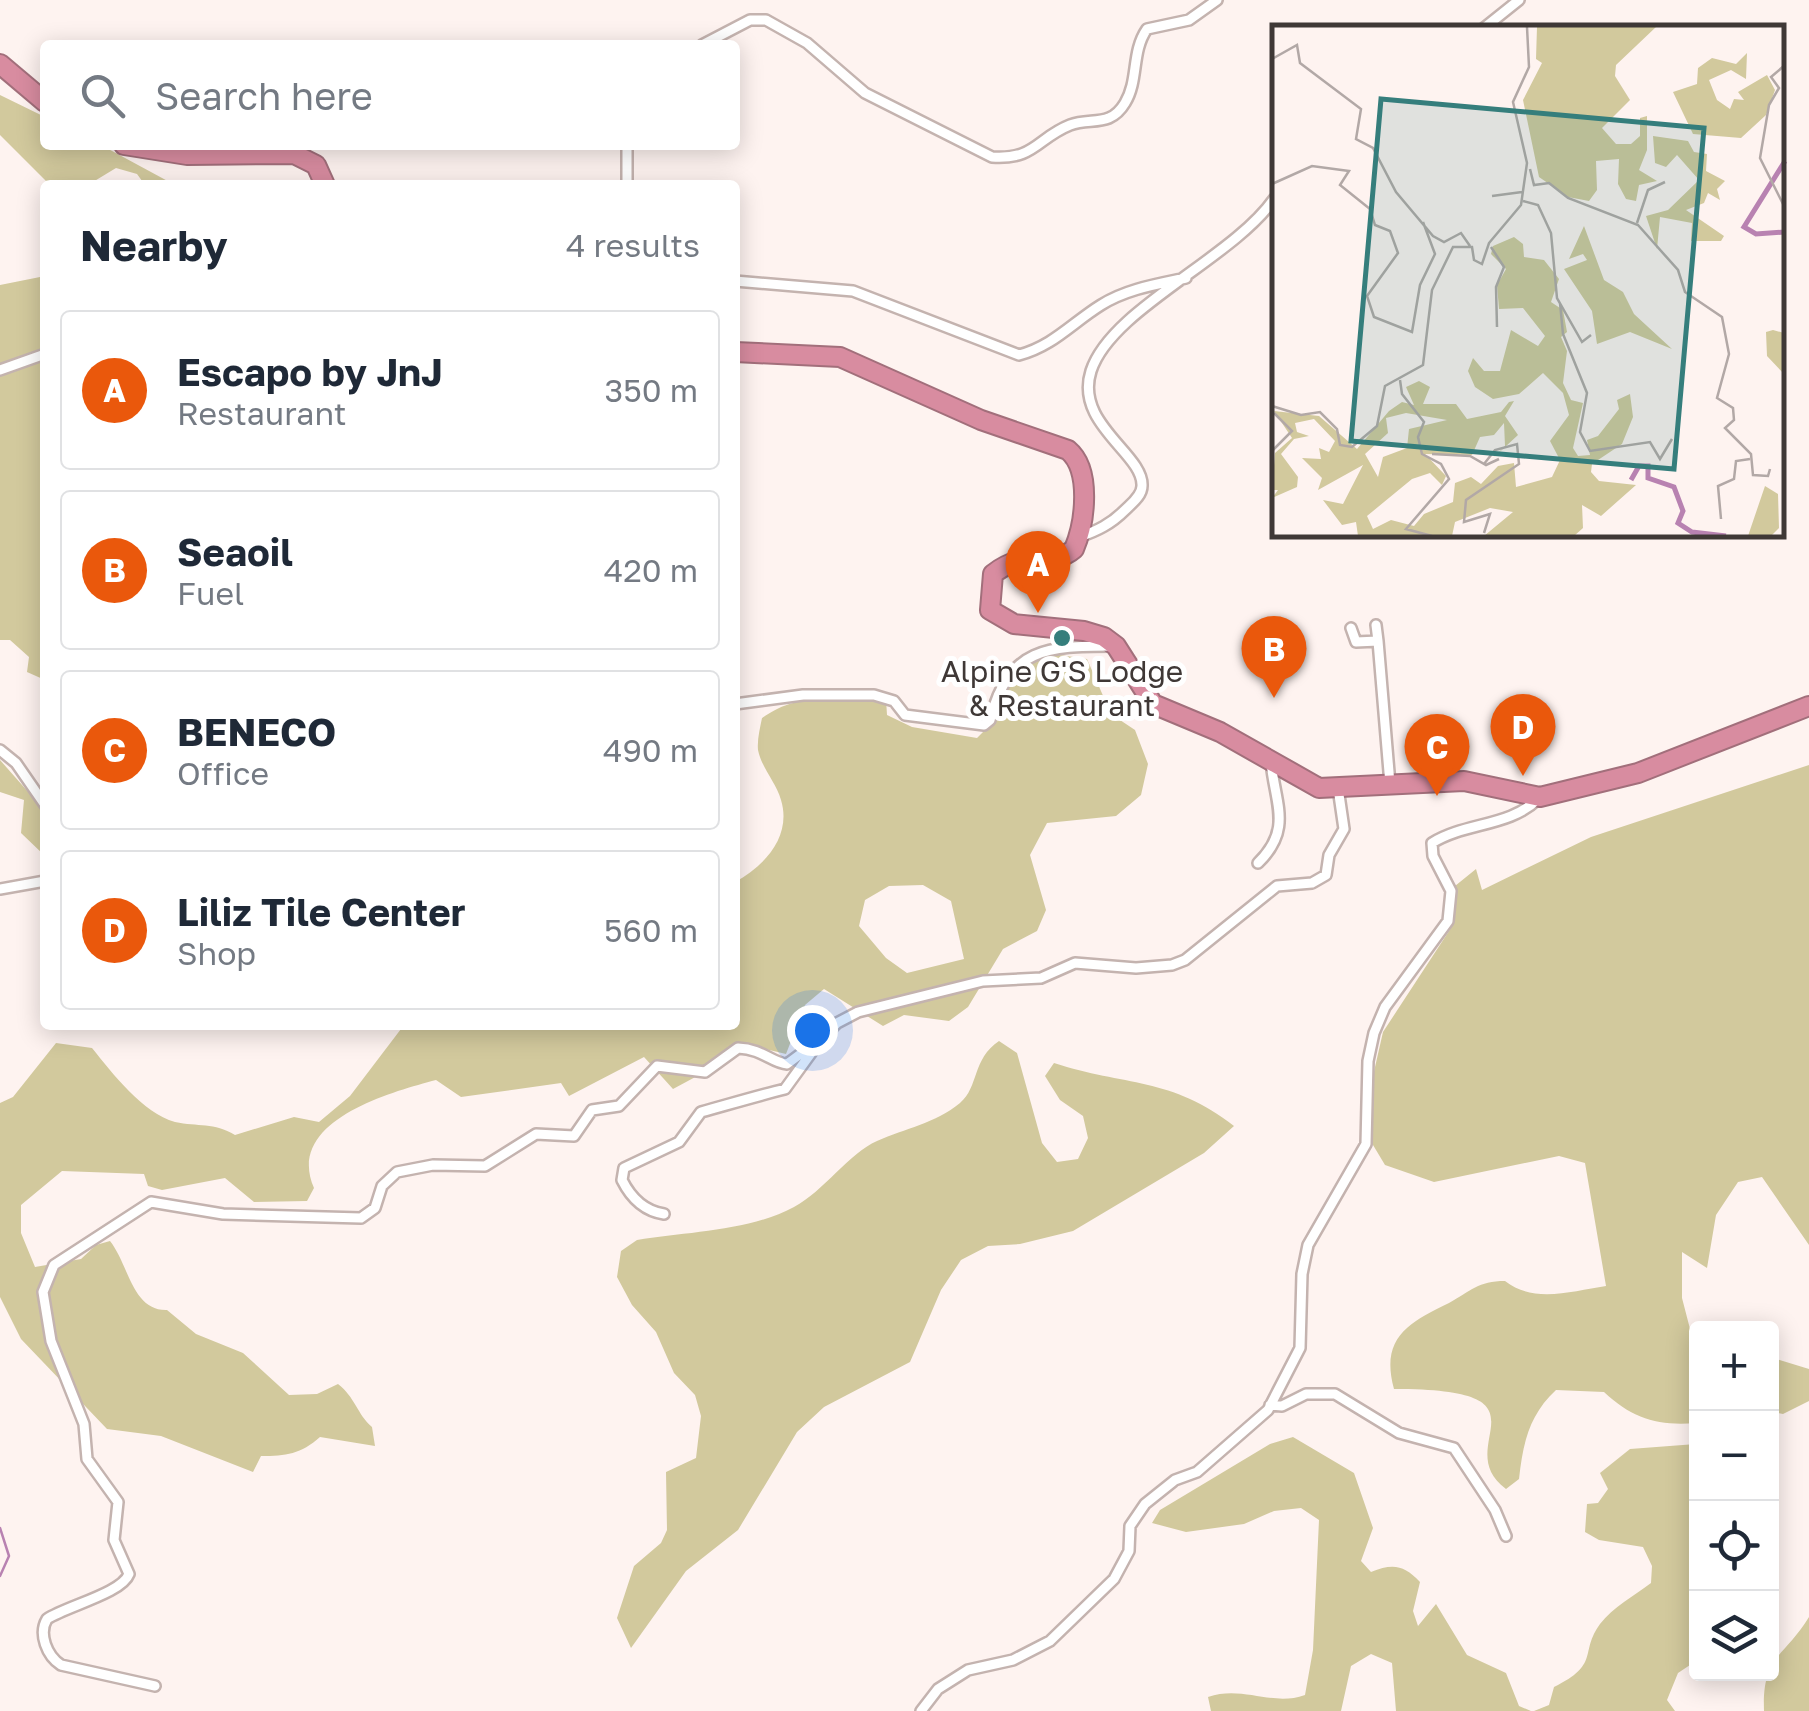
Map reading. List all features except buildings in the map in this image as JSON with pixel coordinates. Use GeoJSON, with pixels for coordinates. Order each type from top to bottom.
{"type":"FeatureCollection","features":[{"type":"Feature","properties":{"kind":"highway"},"geometry":{"type":"LineString","coordinates":[[0,64],[40,98]]}},
{"type":"Feature","properties":{"kind":"highway"},"geometry":{"type":"LineString","coordinates":[[159,150],[187,154],[294,154],[316,165],[323,180]]}},
{"type":"Feature","properties":{"kind":"highway"},"geometry":{"type":"LineString","coordinates":[[740,352],[840,357],[981,420],[1068,450],[1081,470],[1079,537],[1065,556],[1012,559],[993,574],[990,610],[1014,624],[1084,630],[1116,646],[1153,704],[1271,759],[1319,788],[1464,781],[1540,798],[1638,774],[1809,706]]}},
{"type":"Feature","properties":{"kind":"street"},"geometry":{"type":"LineString","coordinates":[[712,40],[750,20],[766,20],[807,43],[865,93],[992,157],[1011,158],[1029,154],[1066,126],[1111,118],[1128,98],[1134,55],[1147,29],[1189,20],[1217,0]]}},
{"type":"Feature","properties":{"kind":"street"},"geometry":{"type":"LineString","coordinates":[[1488,25],[1519,0]]}},
{"type":"Feature","properties":{"kind":"street"},"geometry":{"type":"LineString","coordinates":[[627,180],[628,150]]}},
{"type":"Feature","properties":{"kind":"street"},"geometry":{"type":"LineString","coordinates":[[1079,537],[1117,518],[1139,496],[1142,486],[1137,470],[1096,415],[1090,396],[1090,374],[1115,337],[1257,224],[1272,202]]}},
{"type":"Feature","properties":{"kind":"street"},"geometry":{"type":"LineString","coordinates":[[740,281],[853,291],[1020,356],[1040,350],[1103,303],[1186,278]]}},
{"type":"Feature","properties":{"kind":"street"},"geometry":{"type":"LineString","coordinates":[[0,370],[40,356]]}},
{"type":"Feature","properties":{"kind":"street"},"geometry":{"type":"LineString","coordinates":[[1376,625],[1390,784]]}},
{"type":"Feature","properties":{"kind":"street"},"geometry":{"type":"LineString","coordinates":[[1351,628],[1356,642],[1378,641]]}},
{"type":"Feature","properties":{"kind":"street"},"geometry":{"type":"LineString","coordinates":[[740,703],[803,694],[874,695],[894,701],[905,715],[984,724],[990,720],[1010,674],[1030,655],[1055,647],[1116,646]]}},
{"type":"Feature","properties":{"kind":"street"},"geometry":{"type":"LineString","coordinates":[[0,750],[16,763],[40,798]]}},
{"type":"Feature","properties":{"kind":"street"},"geometry":{"type":"LineString","coordinates":[[1258,863],[1280,832],[1271,759]]}},
{"type":"Feature","properties":{"kind":"street"},"geometry":{"type":"LineString","coordinates":[[156,1686],[61,1665],[50,1656],[44,1636],[46,1619],[92,1596],[114,1591],[129,1574],[114,1540],[118,1502],[91,1469],[79,1408],[51,1342],[44,1292],[54,1265],[151,1202],[224,1214],[361,1218],[374,1208],[382,1186],[397,1172],[433,1165],[485,1166],[540,1133],[570,1138],[592,1110],[619,1106],[657,1066],[705,1072],[738,1048],[762,1050],[778,1063],[788,1064],[837,1023],[858,1012],[984,981],[1042,978],[1084,962],[1136,968],[1185,960],[1277,886],[1312,882],[1326,875],[1330,855],[1344,829],[1338,788]]}},
{"type":"Feature","properties":{"kind":"street"},"geometry":{"type":"LineString","coordinates":[[921,1711],[938,1689],[968,1670],[1013,1660],[1050,1641],[1114,1579],[1129,1551],[1130,1526],[1145,1504],[1175,1480],[1197,1472],[1270,1405],[1300,1348],[1302,1274],[1308,1245],[1366,1144],[1368,1061],[1374,1033],[1385,1006],[1448,921],[1451,891],[1433,856],[1432,843],[1470,824],[1522,815],[1540,798]]}},
{"type":"Feature","properties":{"kind":"street"},"geometry":{"type":"LineString","coordinates":[[0,889],[40,883]]}},
{"type":"Feature","properties":{"kind":"street"},"geometry":{"type":"LineString","coordinates":[[664,1214],[645,1209],[627,1190],[622,1180],[624,1168],[679,1142],[701,1112],[732,1107],[763,1091],[786,1089],[822,1038]]}},
{"type":"Feature","properties":{"kind":"street"},"geometry":{"type":"LineString","coordinates":[[1270,1405],[1282,1406],[1306,1394],[1336,1394],[1399,1433],[1454,1448],[1495,1510],[1506,1536]]}},
{"type":"Feature","properties":{"kind":"shaded area"},"geometry":{"type":"Polygon","coordinates":[[[0,95],[40,115],[40,150],[110,150],[166,180],[141,180],[137,174],[116,168],[96,180],[45,180],[0,135],[0,95]]]}},
{"type":"Feature","properties":{"kind":"shaded area"},"geometry":{"type":"Polygon","coordinates":[[[40,277],[40,678],[27,672],[29,657],[10,640],[0,640],[0,285],[40,277]]]}},
{"type":"Feature","properties":{"kind":"shaded area"},"geometry":{"type":"Polygon","coordinates":[[[1046,653],[1087,659],[1111,714],[1135,730],[1148,764],[1141,795],[1116,816],[1047,823],[1030,855],[1046,910],[1037,931],[1003,949],[968,1007],[949,1021],[904,1015],[883,1026],[824,989],[805,1005],[786,1054],[753,1046],[673,1089],[644,1057],[569,1096],[561,1083],[461,1097],[436,1080],[368,1102],[327,1128],[314,1145],[309,1165],[314,1188],[307,1201],[254,1202],[225,1178],[162,1190],[148,1186],[144,1174],[62,1171],[21,1205],[21,1233],[35,1267],[81,1259],[96,1245],[110,1241],[132,1285],[146,1303],[167,1310],[196,1334],[243,1353],[289,1395],[317,1394],[338,1384],[372,1427],[375,1446],[320,1437],[293,1453],[261,1456],[253,1472],[161,1436],[107,1429],[21,1339],[0,1297],[0,1103],[13,1097],[56,1043],[92,1048],[129,1091],[163,1117],[220,1128],[235,1135],[294,1117],[319,1122],[350,1096],[400,1030],[740,1030],[740,879],[766,859],[783,826],[781,800],[758,750],[762,718],[792,703],[839,699],[866,689],[886,699],[887,715],[912,727],[977,738],[990,725],[1013,676],[1046,653]],[[923,885],[889,886],[865,900],[859,926],[886,958],[907,973],[964,959],[951,901],[923,885]]]}},
{"type":"Feature","properties":{"kind":"shaded area"},"geometry":{"type":"Polygon","coordinates":[[[0,760],[40,805],[40,851],[21,833],[24,800],[0,792],[0,760]]]}},
{"type":"Feature","properties":{"kind":"shaded area"},"geometry":{"type":"Polygon","coordinates":[[[1809,765],[1809,1245],[1762,1177],[1738,1182],[1716,1215],[1707,1268],[1682,1252],[1682,1298],[1689,1325],[1689,1423],[1647,1419],[1625,1409],[1604,1392],[1556,1390],[1539,1409],[1529,1430],[1519,1479],[1506,1489],[1491,1472],[1487,1455],[1491,1422],[1488,1409],[1474,1398],[1445,1391],[1394,1389],[1391,1357],[1394,1345],[1410,1326],[1481,1285],[1505,1281],[1541,1294],[1606,1286],[1585,1163],[1559,1156],[1434,1182],[1385,1165],[1370,1140],[1370,1089],[1383,1032],[1451,928],[1455,886],[1476,869],[1482,890],[1591,837],[1809,765]]]}},
{"type":"Feature","properties":{"kind":"shaded area"},"geometry":{"type":"Polygon","coordinates":[[[999,1041],[1017,1053],[1042,1143],[1057,1162],[1078,1159],[1088,1138],[1083,1116],[1060,1100],[1045,1076],[1054,1063],[1168,1091],[1211,1110],[1234,1126],[1204,1153],[1073,1231],[1020,1244],[988,1246],[961,1260],[941,1290],[910,1362],[824,1407],[797,1432],[738,1530],[686,1571],[631,1648],[617,1618],[634,1566],[661,1543],[667,1530],[666,1472],[696,1458],[701,1416],[695,1395],[674,1373],[656,1332],[632,1305],[617,1277],[621,1251],[637,1240],[738,1226],[794,1207],[867,1147],[930,1121],[960,1103],[984,1056],[999,1041]]]}},
{"type":"Feature","properties":{"kind":"shaded area"},"geometry":{"type":"Polygon","coordinates":[[[1779,1360],[1809,1369],[1809,1401],[1779,1413],[1779,1360]]]}},
{"type":"Feature","properties":{"kind":"shaded area"},"geometry":{"type":"Polygon","coordinates":[[[1293,1437],[1354,1473],[1373,1528],[1361,1561],[1371,1572],[1398,1567],[1414,1576],[1420,1582],[1413,1611],[1418,1626],[1436,1604],[1467,1655],[1506,1673],[1519,1706],[1531,1711],[1396,1711],[1392,1663],[1371,1654],[1351,1666],[1341,1711],[1211,1711],[1208,1697],[1221,1694],[1281,1699],[1305,1695],[1313,1650],[1319,1520],[1301,1508],[1274,1511],[1244,1524],[1186,1532],[1152,1523],[1160,1510],[1270,1444],[1293,1437]]]}},
{"type":"Feature","properties":{"kind":"shaded area"},"geometry":{"type":"Polygon","coordinates":[[[1689,1445],[1689,1666],[1678,1673],[1667,1700],[1675,1711],[1534,1711],[1549,1705],[1554,1687],[1584,1665],[1594,1634],[1605,1618],[1651,1583],[1652,1566],[1643,1547],[1599,1540],[1585,1532],[1587,1504],[1598,1503],[1608,1489],[1600,1473],[1630,1449],[1689,1445]]]}},
{"type":"Feature","properties":{"kind":"shaded area"},"geometry":{"type":"Polygon","coordinates":[[[1809,1617],[1809,1711],[1764,1711],[1766,1681],[1779,1681],[1779,1655],[1809,1617]]]}},
{"type":"Feature","properties":{"kind":"waterway"},"geometry":{"type":"LineString","coordinates":[[0,1528],[9,1556],[0,1576]]}},
{"type":"Feature","properties":{"kind":"place","name":"Escapo by JnJ"},"geometry":{"type":"Point","coordinates":[1038,613]}},
{"type":"Feature","properties":{"kind":"place","name":"Alpine G'S Lodge & Restaurant"},"geometry":{"type":"Point","coordinates":[1062,638]}},
{"type":"Feature","properties":{"kind":"place","name":"Seaoil"},"geometry":{"type":"Point","coordinates":[1274,698]}},
{"type":"Feature","properties":{"kind":"place","name":"Liliz Tile Center"},"geometry":{"type":"Point","coordinates":[1523,776]}},
{"type":"Feature","properties":{"kind":"place","name":"BENECO"},"geometry":{"type":"Point","coordinates":[1437,796]}}]}
